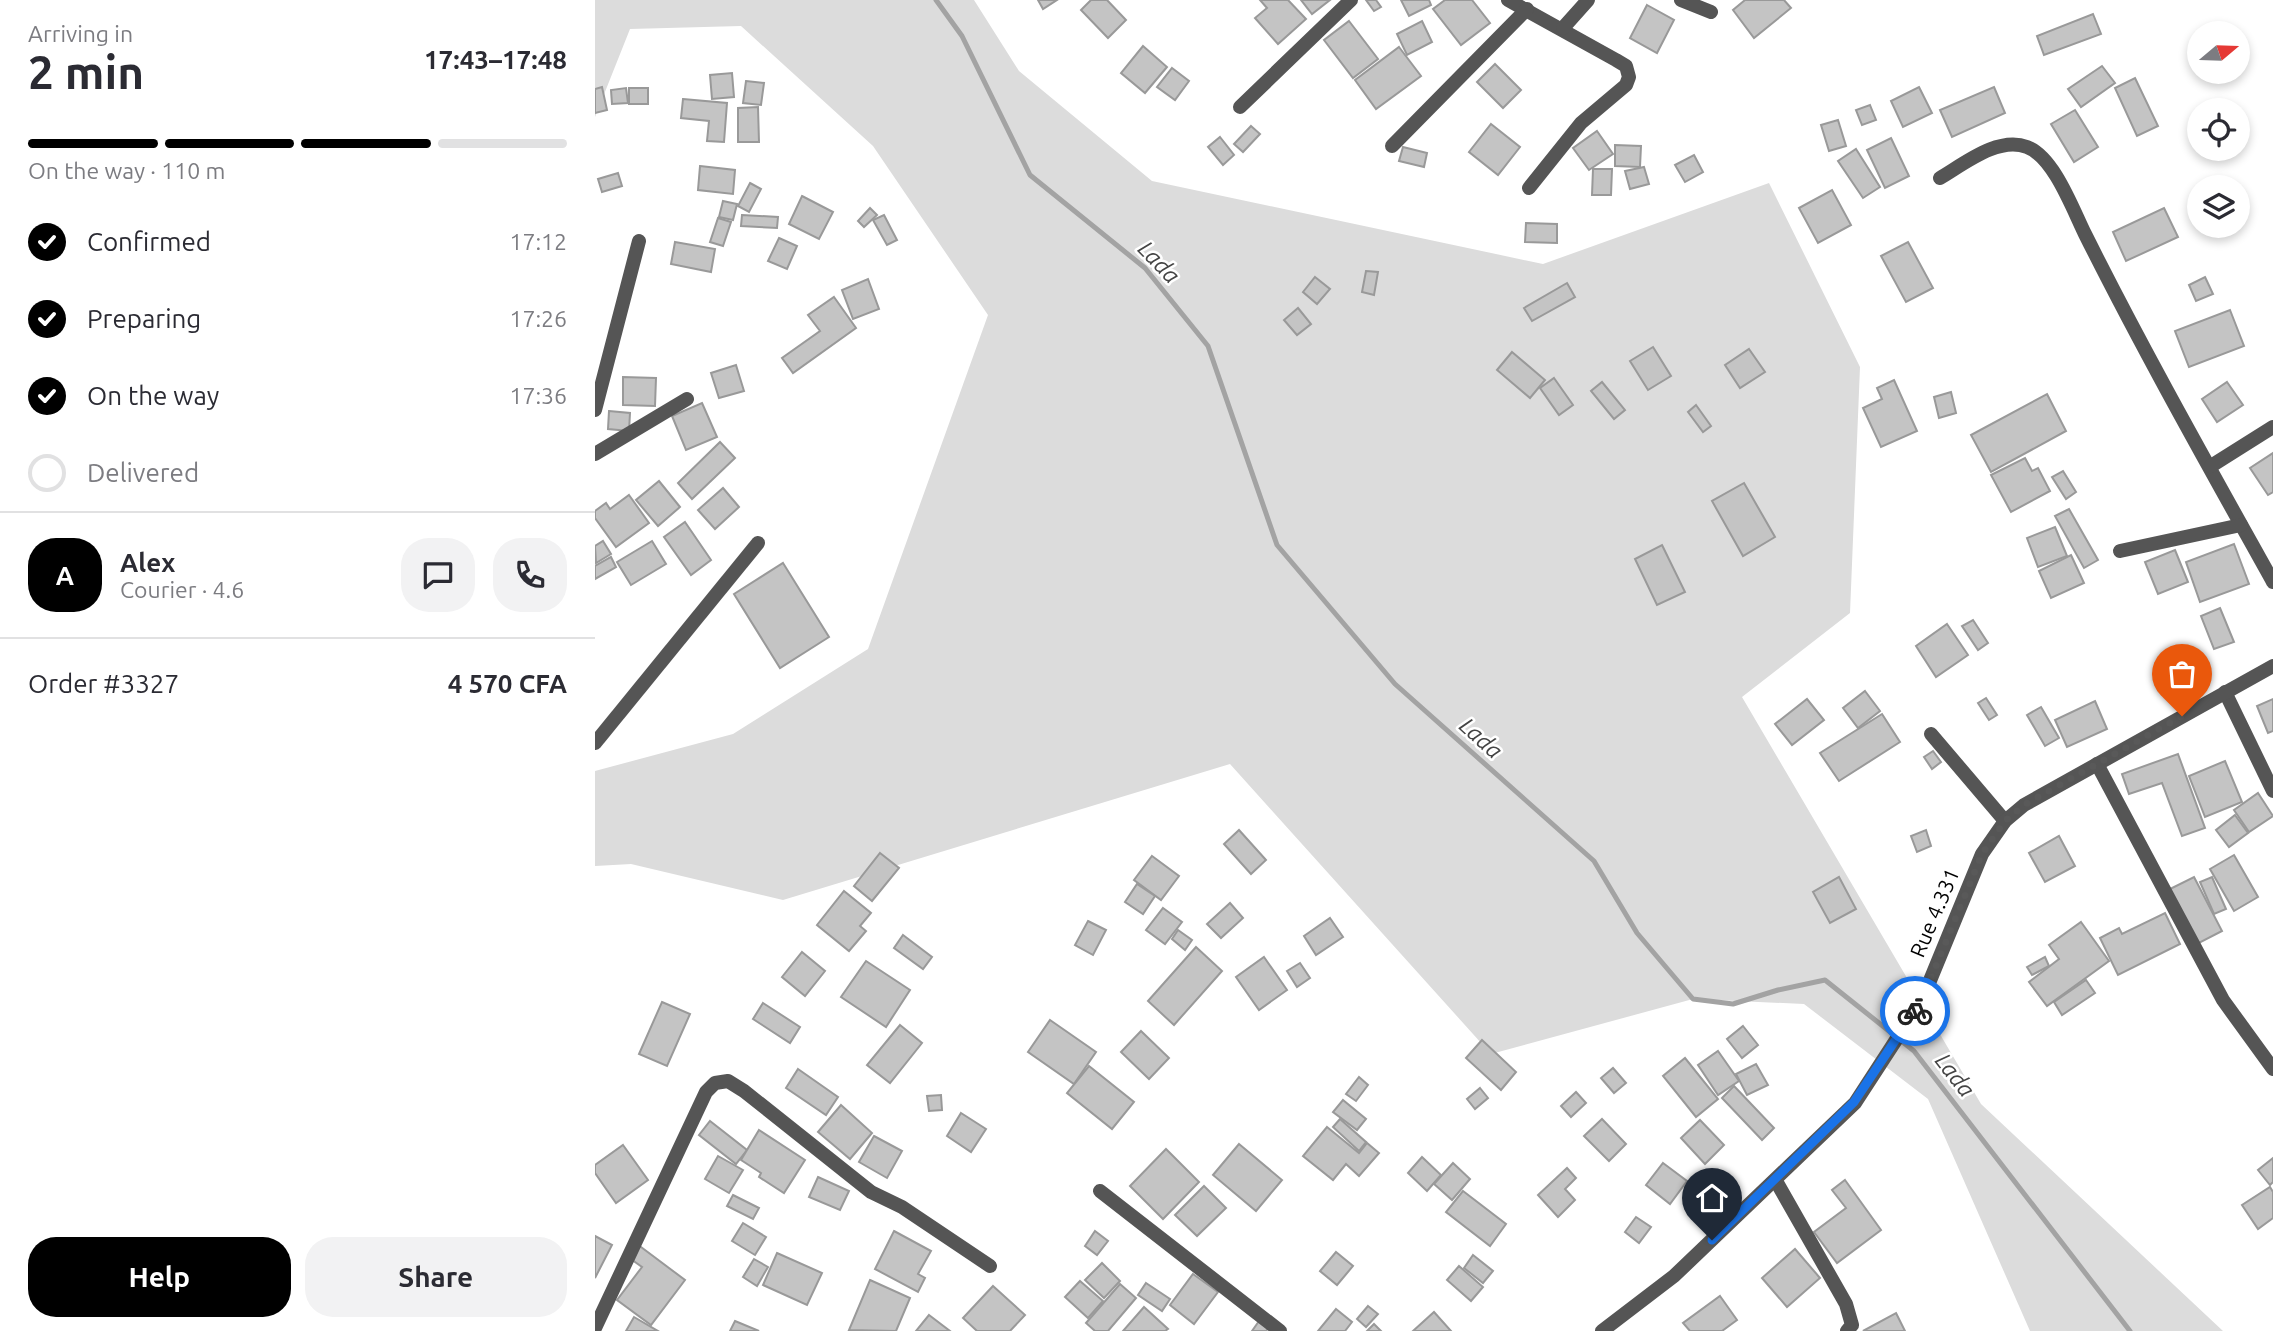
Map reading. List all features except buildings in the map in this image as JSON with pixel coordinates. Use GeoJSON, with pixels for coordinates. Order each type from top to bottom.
{"type":"FeatureCollection","features":[{"type":"Feature","properties":{"kind":"street"},"geometry":{"type":"LineString","coordinates":[[1240,107],[1351,0]]}},
{"type":"Feature","properties":{"kind":"street"},"geometry":{"type":"LineString","coordinates":[[1508,0],[1563,28],[1626,66],[1629,77],[1626,85],[1581,123],[1529,188]]}},
{"type":"Feature","properties":{"kind":"street"},"geometry":{"type":"LineString","coordinates":[[1563,28],[1588,0]]}},
{"type":"Feature","properties":{"kind":"street"},"geometry":{"type":"LineString","coordinates":[[1682,0],[1711,12]]}},
{"type":"Feature","properties":{"kind":"street"},"geometry":{"type":"LineString","coordinates":[[1392,146],[1527,9]]}},
{"type":"Feature","properties":{"kind":"street"},"geometry":{"type":"LineString","coordinates":[[1940,178],[1994,146],[2027,146],[2045,158],[2115,293],[2273,582]]}},
{"type":"Feature","properties":{"kind":"street"},"geometry":{"type":"LineString","coordinates":[[595,410],[639,241]]}},
{"type":"Feature","properties":{"kind":"street"},"geometry":{"type":"LineString","coordinates":[[595,454],[687,399]]}},
{"type":"Feature","properties":{"kind":"street"},"geometry":{"type":"LineString","coordinates":[[2211,466],[2273,427]]}},
{"type":"Feature","properties":{"kind":"street"},"geometry":{"type":"LineString","coordinates":[[2120,551],[2241,525]]}},
{"type":"Feature","properties":{"kind":"street"},"geometry":{"type":"LineString","coordinates":[[595,743],[758,543]]}},
{"type":"Feature","properties":{"kind":"street","name":"Rue 4.331"},"geometry":{"type":"LineString","coordinates":[[1604,1331],[1674,1276],[1776,1181],[1854,1102],[1922,1000],[1982,854],[2005,821],[2024,805],[2273,666]]}},
{"type":"Feature","properties":{"kind":"street"},"geometry":{"type":"LineString","coordinates":[[2225,692],[2273,792]]}},
{"type":"Feature","properties":{"kind":"street"},"geometry":{"type":"LineString","coordinates":[[1931,734],[2005,821]]}},
{"type":"Feature","properties":{"kind":"street"},"geometry":{"type":"LineString","coordinates":[[2097,764],[2223,1000],[2273,1069]]}},
{"type":"Feature","properties":{"kind":"street"},"geometry":{"type":"LineString","coordinates":[[595,1328],[706,1092],[715,1083],[728,1081],[744,1091],[871,1192],[902,1207],[990,1266]]}},
{"type":"Feature","properties":{"kind":"street"},"geometry":{"type":"LineString","coordinates":[[1776,1181],[1846,1304],[1852,1325],[1847,1331]]}},
{"type":"Feature","properties":{"kind":"street"},"geometry":{"type":"LineString","coordinates":[[1100,1191],[1280,1331]]}},
{"type":"Feature","properties":{"kind":"shaded area"},"geometry":{"type":"Polygon","coordinates":[[[595,0],[974,0],[1019,71],[1152,181],[1543,264],[1769,183],[1860,367],[1850,613],[1742,697],[1981,1104],[2223,1331],[2030,1331],[1928,1099],[1804,1004],[1693,999],[1491,1054],[1230,764],[783,900],[631,864],[595,866],[595,771],[733,734],[868,649],[988,315],[873,146],[741,26],[630,29],[595,117],[595,0]]]}},
{"type":"Feature","properties":{"kind":"waterway","name":"Lada"},"geometry":{"type":"LineString","coordinates":[[936,0],[962,36],[1030,175],[1145,268],[1208,346],[1277,545],[1395,684],[1594,861],[1637,933],[1693,999],[1733,1004],[1778,990],[1825,980],[1914,1051],[2130,1331]]}},
{"type":"Feature","properties":{"kind":"way so far"},"geometry":{"type":"LineString","coordinates":[[1915,1011],[1922,1000],[1982,854],[2005,821],[2024,805],[2182,716]]}},
{"type":"Feature","properties":{"kind":"route"},"geometry":{"type":"LineString","coordinates":[[1712,1240],[1776,1181],[1854,1102],[1915,1011]]}}]}
